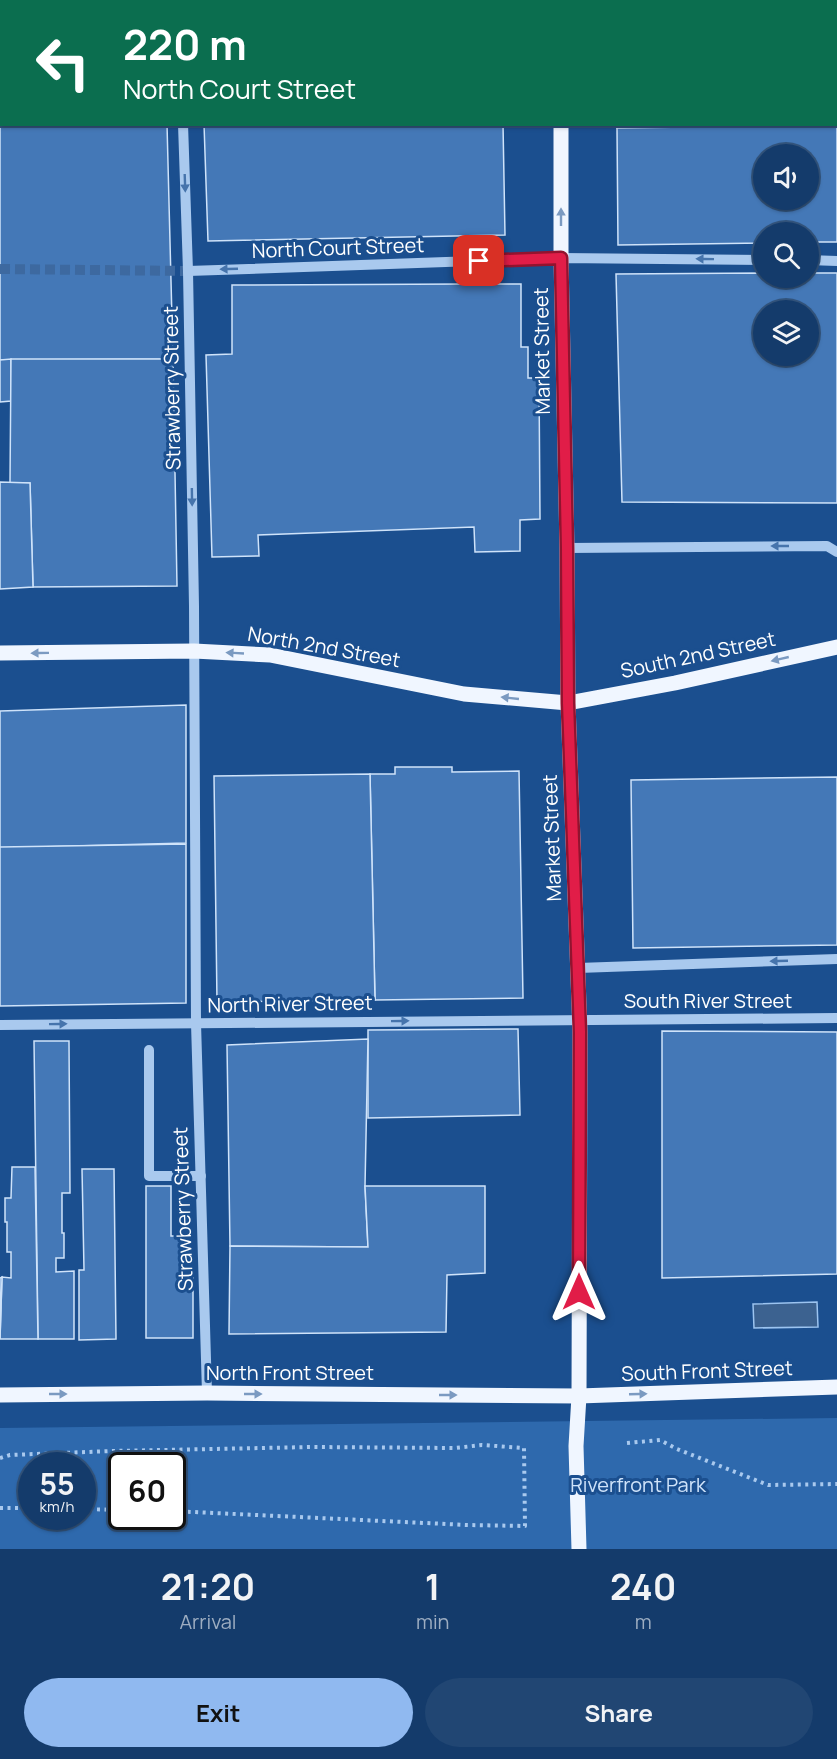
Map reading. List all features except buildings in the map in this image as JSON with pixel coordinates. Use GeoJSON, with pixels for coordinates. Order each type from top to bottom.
{"type":"FeatureCollection","features":[{"type":"Feature","properties":{"kind":"main road","name":"Market Street"},"geometry":{"type":"LineString","coordinates":[[561,126],[568,703],[580,1019],[579,1396],[576,1446],[579,1549]]}},
{"type":"Feature","properties":{"kind":"main road","name":"South 2nd Street"},"geometry":{"type":"LineString","coordinates":[[568,703],[675,683],[837,647]]}},
{"type":"Feature","properties":{"kind":"main road","name":"North 2nd Street"},"geometry":{"type":"LineString","coordinates":[[0,653],[194,651],[270,655],[464,694],[568,703]]}},
{"type":"Feature","properties":{"kind":"main road","name":"South Front Street"},"geometry":{"type":"LineString","coordinates":[[579,1396],[837,1387]]}},
{"type":"Feature","properties":{"kind":"main road","name":"North Front Street"},"geometry":{"type":"LineString","coordinates":[[0,1395],[207,1393],[579,1396]]}},
{"type":"Feature","properties":{"kind":"street","name":"Strawberry Street"},"geometry":{"type":"LineString","coordinates":[[183,126],[188,271],[194,651],[196,1023],[207,1393]]}},
{"type":"Feature","properties":{"kind":"street","name":"North Court Street"},"geometry":{"type":"LineString","coordinates":[[188,271],[561,258],[753,260]]}},
{"type":"Feature","properties":{"kind":"street"},"geometry":{"type":"LineString","coordinates":[[819,260],[837,261]]}},
{"type":"Feature","properties":{"kind":"street"},"geometry":{"type":"LineString","coordinates":[[567,548],[827,546],[837,552]]}},
{"type":"Feature","properties":{"kind":"street"},"geometry":{"type":"LineString","coordinates":[[578,968],[837,959]]}},
{"type":"Feature","properties":{"kind":"street","name":"South River Street"},"geometry":{"type":"LineString","coordinates":[[580,1019],[837,1018]]}},
{"type":"Feature","properties":{"kind":"street","name":"North River Street"},"geometry":{"type":"LineString","coordinates":[[0,1025],[580,1019]]}},
{"type":"Feature","properties":{"kind":"street"},"geometry":{"type":"LineString","coordinates":[[149,1050],[149,1176],[201,1176]]}},
{"type":"Feature","properties":{"kind":"path"},"geometry":{"type":"LineString","coordinates":[[464,244],[466,279]]}},
{"type":"Feature","properties":{"kind":"path"},"geometry":{"type":"LineString","coordinates":[[627,1443],[660,1440],[768,1485],[837,1484]]}},
{"type":"Feature","properties":{"kind":"path"},"geometry":{"type":"LineString","coordinates":[[0,1456],[301,1447],[455,1448],[482,1444],[524,1448],[525,1526],[186,1512]]}},
{"type":"Feature","properties":{"kind":"path"},"geometry":{"type":"LineString","coordinates":[[0,1508],[18,1508]]}},
{"type":"Feature","properties":{"kind":"green space","name":"Riverfront Park"},"geometry":{"type":"Polygon","coordinates":[[[837,1418],[837,1549],[0,1549],[0,1428],[837,1418]]]}},
{"type":"Feature","properties":{"kind":"shaded area"},"geometry":{"type":"Polygon","coordinates":[[[817,1302],[818,1327],[754,1328],[753,1304],[817,1302]]]}},
{"type":"Feature","properties":{"kind":"tunnel"},"geometry":{"type":"LineString","coordinates":[[0,269],[188,271]]}},
{"type":"Feature","properties":{"kind":"route"},"geometry":{"type":"LineString","coordinates":[[479,261],[561,258],[568,703],[580,1032],[579,1292]]}}]}
